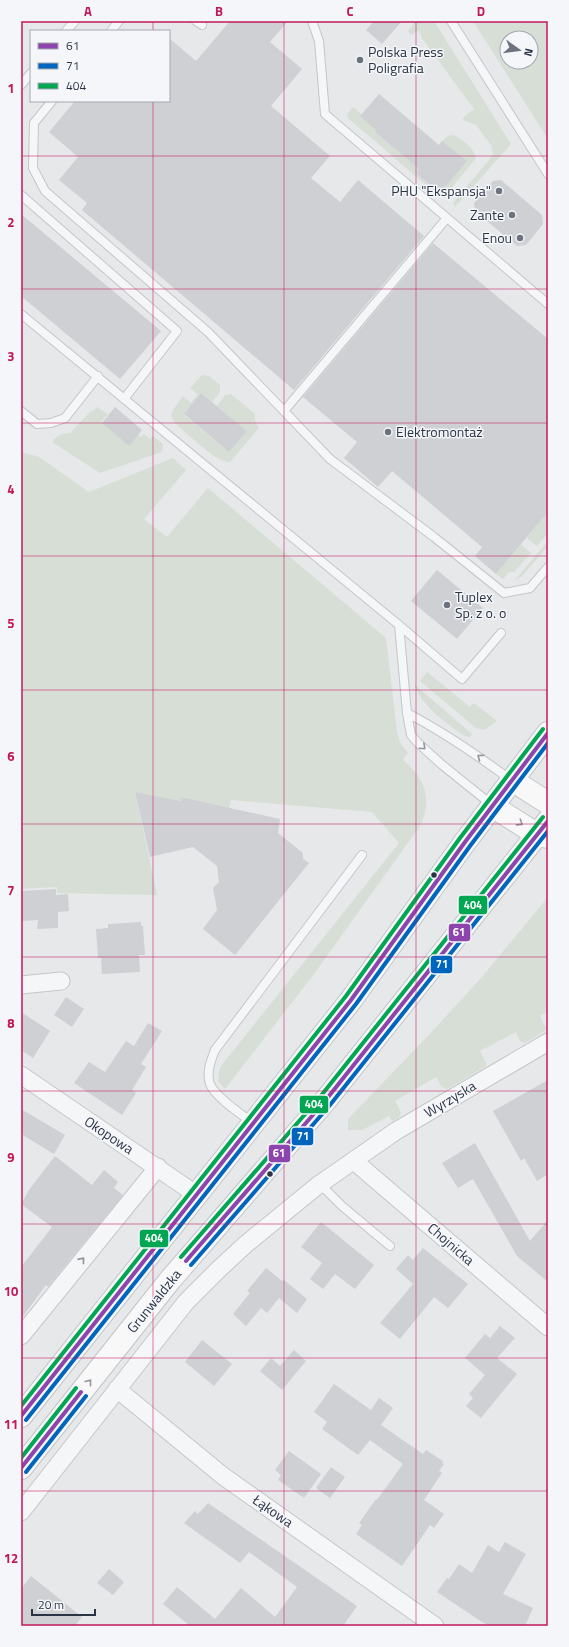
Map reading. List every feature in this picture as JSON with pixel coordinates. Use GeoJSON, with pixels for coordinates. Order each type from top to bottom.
{"type":"FeatureCollection","features":[{"type":"Feature","properties":{"kind":"main road"},"geometry":{"type":"LineString","coordinates":[[21,1416],[351,1000],[492,806],[548,733]]}},
{"type":"Feature","properties":{"kind":"main road"},"geometry":{"type":"LineString","coordinates":[[512,780],[548,803]]}},
{"type":"Feature","properties":{"kind":"main road"},"geometry":{"type":"LineString","coordinates":[[492,806],[545,831]]}},
{"type":"Feature","properties":{"kind":"main road","name":"Grunwaldzka"},"geometry":{"type":"LineString","coordinates":[[21,1468],[170,1280],[325,1101],[545,831]]}},
{"type":"Feature","properties":{"kind":"street"},"geometry":{"type":"LineString","coordinates":[[21,985],[61,982]]}},
{"type":"Feature","properties":{"kind":"street","name":"Wyrzyska"},"geometry":{"type":"LineString","coordinates":[[21,1512],[186,1302],[246,1244],[320,1184],[396,1131],[548,1042]]}},
{"type":"Feature","properties":{"kind":"street","name":"Okopowa"},"geometry":{"type":"LineString","coordinates":[[21,1075],[197,1194]]}},
{"type":"Feature","properties":{"kind":"street","name":"Chojnicka"},"geometry":{"type":"LineString","coordinates":[[354,1161],[548,1327]]}},
{"type":"Feature","properties":{"kind":"street"},"geometry":{"type":"LineString","coordinates":[[21,1336],[158,1167]]}},
{"type":"Feature","properties":{"kind":"street","name":"Łąkowa"},"geometry":{"type":"LineString","coordinates":[[117,1389],[223,1476],[435,1626]]}},
{"type":"Feature","properties":{"kind":"lane"},"geometry":{"type":"LineString","coordinates":[[67,30],[75,21]]}},
{"type":"Feature","properties":{"kind":"lane"},"geometry":{"type":"LineString","coordinates":[[112,30],[119,21]]}},
{"type":"Feature","properties":{"kind":"lane"},"geometry":{"type":"LineString","coordinates":[[312,21],[319,41],[324,114],[548,304]]}},
{"type":"Feature","properties":{"kind":"lane"},"geometry":{"type":"LineString","coordinates":[[451,21],[548,174]]}},
{"type":"Feature","properties":{"kind":"lane"},"geometry":{"type":"LineString","coordinates":[[21,85],[30,74]]}},
{"type":"Feature","properties":{"kind":"lane"},"geometry":{"type":"LineString","coordinates":[[51,102],[34,123],[33,168],[45,191],[208,332],[330,459],[434,537],[504,593],[530,588],[548,567]]}},
{"type":"Feature","properties":{"kind":"lane"},"geometry":{"type":"LineString","coordinates":[[21,195],[176,331],[124,399]]}},
{"type":"Feature","properties":{"kind":"lane"},"geometry":{"type":"LineString","coordinates":[[284,412],[447,218]]}},
{"type":"Feature","properties":{"kind":"lane"},"geometry":{"type":"LineString","coordinates":[[21,314],[399,625],[462,679],[501,633]]}},
{"type":"Feature","properties":{"kind":"lane"},"geometry":{"type":"LineString","coordinates":[[21,411],[37,424],[51,423],[65,418],[98,376]]}},
{"type":"Feature","properties":{"kind":"lane"},"geometry":{"type":"LineString","coordinates":[[399,625],[407,713],[411,735],[455,776],[492,806]]}},
{"type":"Feature","properties":{"kind":"lane"},"geometry":{"type":"LineString","coordinates":[[407,713],[435,727],[512,780]]}},
{"type":"Feature","properties":{"kind":"lane"},"geometry":{"type":"LineString","coordinates":[[253,1124],[214,1091],[209,1082],[210,1064],[214,1050],[362,855]]}},
{"type":"Feature","properties":{"kind":"lane"},"geometry":{"type":"LineString","coordinates":[[320,1184],[342,1206],[390,1246]]}},
{"type":"Feature","properties":{"kind":"shaded area"},"geometry":{"type":"Polygon","coordinates":[[[416,21],[434,21],[511,144],[455,207],[453,203],[493,154],[491,145],[476,125],[463,120],[464,117],[474,109],[422,38],[419,30],[411,35],[408,31],[416,21]]]}},
{"type":"Feature","properties":{"kind":"shaded area"},"geometry":{"type":"Polygon","coordinates":[[[473,21],[548,21],[548,139],[504,70],[539,70],[539,30],[499,30],[499,62],[473,21]]]}},
{"type":"Feature","properties":{"kind":"shaded area"},"geometry":{"type":"Polygon","coordinates":[[[352,108],[355,108],[376,130],[375,132],[419,169],[416,173],[440,193],[466,161],[442,141],[448,136],[454,135],[470,147],[476,158],[444,197],[440,197],[348,118],[347,114],[352,108]]]}},
{"type":"Feature","properties":{"kind":"shaded area"},"geometry":{"type":"Polygon","coordinates":[[[201,376],[209,376],[220,385],[220,392],[212,402],[201,393],[184,415],[229,452],[247,431],[217,406],[225,395],[231,394],[255,414],[255,421],[259,428],[230,462],[217,458],[202,447],[175,423],[171,416],[173,410],[183,396],[191,403],[198,394],[190,388],[201,376]]]}},
{"type":"Feature","properties":{"kind":"shaded area"},"geometry":{"type":"Polygon","coordinates":[[[97,407],[108,414],[101,422],[129,445],[138,434],[141,437],[144,434],[150,439],[153,436],[163,444],[162,452],[100,473],[52,442],[60,435],[70,433],[91,411],[97,407]]]}},
{"type":"Feature","properties":{"kind":"shaded area"},"geometry":{"type":"Polygon","coordinates":[[[21,452],[39,457],[89,492],[173,458],[186,470],[144,519],[167,537],[208,488],[386,638],[397,732],[400,743],[408,753],[403,760],[417,774],[425,790],[426,807],[424,816],[420,826],[314,974],[225,1089],[218,1081],[221,1066],[399,843],[372,812],[231,800],[229,809],[180,798],[181,801],[135,792],[157,895],[57,893],[57,887],[21,889],[21,452]]]}},
{"type":"Feature","properties":{"kind":"shaded area"},"geometry":{"type":"Polygon","coordinates":[[[546,514],[548,516],[548,533],[537,546],[527,538],[546,514]]]}},
{"type":"Feature","properties":{"kind":"shaded area"},"geometry":{"type":"Polygon","coordinates":[[[548,541],[548,546],[522,576],[514,581],[548,541]]]}},
{"type":"Feature","properties":{"kind":"shaded area"},"geometry":{"type":"Polygon","coordinates":[[[521,545],[531,553],[514,572],[509,572],[503,579],[496,574],[521,545]]]}},
{"type":"Feature","properties":{"kind":"shaded area"},"geometry":{"type":"Polygon","coordinates":[[[427,672],[470,707],[474,703],[497,721],[484,730],[476,728],[420,681],[427,672]]]}},
{"type":"Feature","properties":{"kind":"shaded area"},"geometry":{"type":"Polygon","coordinates":[[[414,684],[472,734],[470,737],[465,736],[442,720],[428,707],[417,692],[414,684]]]}},
{"type":"Feature","properties":{"kind":"shaded area"},"geometry":{"type":"Polygon","coordinates":[[[548,897],[548,1011],[540,1016],[546,1028],[545,1031],[525,1043],[520,1041],[516,1032],[480,1051],[486,1066],[447,1089],[442,1087],[436,1077],[395,1101],[401,1112],[399,1117],[392,1121],[389,1116],[362,1130],[348,1130],[348,1119],[482,977],[548,897]]]}},
{"type":"Feature","properties":{"kind":"building"},"geometry":{"type":"Polygon","coordinates":[[[230,21],[288,21],[270,42],[302,69],[271,106],[330,156],[311,178],[340,202],[358,180],[424,236],[294,390],[82,210],[87,203],[59,180],[78,157],[49,132],[74,102],[170,102],[170,39],[196,61],[230,21]]]}},
{"type":"Feature","properties":{"kind":"building"},"geometry":{"type":"Polygon","coordinates":[[[374,21],[402,21],[382,44],[366,30],[374,21]]]}},
{"type":"Feature","properties":{"kind":"building"},"geometry":{"type":"Polygon","coordinates":[[[379,94],[439,145],[442,141],[467,161],[440,193],[416,173],[419,169],[375,132],[376,130],[360,116],[379,94]]]}},
{"type":"Feature","properties":{"kind":"building"},"geometry":{"type":"Polygon","coordinates":[[[501,180],[542,215],[543,224],[526,245],[517,246],[475,211],[474,203],[493,181],[501,180]]]}},
{"type":"Feature","properties":{"kind":"building"},"geometry":{"type":"Polygon","coordinates":[[[21,214],[161,331],[120,379],[21,296],[21,214]]]}},
{"type":"Feature","properties":{"kind":"building"},"geometry":{"type":"Polygon","coordinates":[[[433,243],[548,339],[548,512],[496,574],[475,556],[482,547],[392,471],[378,487],[344,458],[357,442],[303,397],[433,243]]]}},
{"type":"Feature","properties":{"kind":"building"},"geometry":{"type":"Polygon","coordinates":[[[201,393],[247,431],[229,452],[184,414],[201,393]]]}},
{"type":"Feature","properties":{"kind":"building"},"geometry":{"type":"Polygon","coordinates":[[[115,407],[142,430],[129,446],[102,423],[115,407]]]}},
{"type":"Feature","properties":{"kind":"building","name":"Tuplex Sp. z o. o"},"geometry":{"type":"Polygon","coordinates":[[[437,570],[483,608],[457,639],[411,601],[437,570]]]}},
{"type":"Feature","properties":{"kind":"building"},"geometry":{"type":"Polygon","coordinates":[[[135,792],[181,801],[180,797],[280,819],[278,833],[303,853],[303,859],[309,863],[235,955],[203,929],[217,910],[213,888],[219,882],[217,866],[193,847],[150,857],[135,792]]]}},
{"type":"Feature","properties":{"kind":"building"},"geometry":{"type":"Polygon","coordinates":[[[56,889],[56,895],[68,894],[69,911],[58,912],[58,928],[37,929],[38,920],[21,921],[21,891],[56,889]]]}},
{"type":"Feature","properties":{"kind":"building"},"geometry":{"type":"Polygon","coordinates":[[[141,922],[141,926],[143,926],[145,955],[139,955],[140,972],[102,974],[101,958],[98,958],[96,929],[108,928],[108,924],[141,922]]]}},
{"type":"Feature","properties":{"kind":"building"},"geometry":{"type":"Polygon","coordinates":[[[66,997],[84,1009],[72,1027],[54,1015],[66,997]]]}},
{"type":"Feature","properties":{"kind":"building"},"geometry":{"type":"Polygon","coordinates":[[[21,1012],[50,1031],[33,1058],[21,1050],[21,1012]]]}},
{"type":"Feature","properties":{"kind":"building"},"geometry":{"type":"Polygon","coordinates":[[[148,1023],[162,1031],[141,1064],[146,1067],[132,1090],[136,1093],[122,1115],[74,1083],[89,1062],[105,1072],[126,1041],[134,1046],[148,1023]]]}},
{"type":"Feature","properties":{"kind":"building"},"geometry":{"type":"Polygon","coordinates":[[[548,1080],[548,1174],[537,1181],[524,1158],[521,1161],[493,1111],[548,1080]]]}},
{"type":"Feature","properties":{"kind":"building"},"geometry":{"type":"Polygon","coordinates":[[[21,1109],[65,1135],[54,1154],[21,1134],[21,1109]]]}},
{"type":"Feature","properties":{"kind":"building"},"geometry":{"type":"Polygon","coordinates":[[[475,1143],[530,1241],[548,1220],[548,1282],[517,1256],[473,1179],[458,1188],[442,1163],[475,1143]]]}},
{"type":"Feature","properties":{"kind":"building"},"geometry":{"type":"Polygon","coordinates":[[[55,1156],[92,1185],[104,1170],[118,1182],[114,1188],[123,1195],[48,1287],[46,1285],[21,1319],[21,1267],[52,1227],[21,1204],[29,1190],[55,1156]]]}},
{"type":"Feature","properties":{"kind":"building"},"geometry":{"type":"Polygon","coordinates":[[[321,1222],[374,1265],[355,1289],[335,1274],[323,1289],[310,1279],[322,1263],[301,1247],[321,1222]]]}},
{"type":"Feature","properties":{"kind":"building"},"geometry":{"type":"Polygon","coordinates":[[[423,1248],[468,1284],[448,1308],[434,1297],[400,1339],[380,1323],[413,1284],[396,1269],[408,1255],[413,1260],[423,1248]]]}},
{"type":"Feature","properties":{"kind":"building"},"geometry":{"type":"Polygon","coordinates":[[[266,1268],[282,1281],[284,1280],[307,1299],[297,1313],[279,1298],[267,1313],[261,1308],[246,1326],[233,1314],[250,1293],[247,1291],[266,1268]]]}},
{"type":"Feature","properties":{"kind":"building"},"geometry":{"type":"Polygon","coordinates":[[[500,1326],[515,1338],[497,1358],[517,1374],[481,1418],[466,1406],[473,1398],[469,1394],[485,1375],[465,1358],[485,1334],[490,1338],[500,1326]]]}},
{"type":"Feature","properties":{"kind":"building"},"geometry":{"type":"Polygon","coordinates":[[[202,1340],[232,1364],[214,1386],[185,1362],[202,1340]]]}},
{"type":"Feature","properties":{"kind":"building"},"geometry":{"type":"Polygon","coordinates":[[[294,1350],[306,1361],[282,1390],[260,1371],[271,1358],[280,1366],[294,1350]]]}},
{"type":"Feature","properties":{"kind":"building"},"geometry":{"type":"Polygon","coordinates":[[[334,1384],[371,1410],[379,1398],[393,1408],[381,1425],[423,1454],[426,1450],[443,1461],[442,1463],[444,1464],[439,1471],[442,1473],[424,1500],[444,1514],[434,1528],[430,1525],[402,1566],[356,1534],[362,1525],[359,1523],[403,1464],[370,1440],[358,1455],[322,1429],[327,1422],[314,1412],[334,1384]]]}},
{"type":"Feature","properties":{"kind":"building"},"geometry":{"type":"Polygon","coordinates":[[[289,1451],[321,1474],[304,1498],[278,1480],[281,1475],[275,1470],[289,1451]]]}},
{"type":"Feature","properties":{"kind":"building"},"geometry":{"type":"Polygon","coordinates":[[[331,1467],[345,1477],[330,1498],[316,1488],[331,1467]]]}},
{"type":"Feature","properties":{"kind":"building"},"geometry":{"type":"Polygon","coordinates":[[[208,1503],[357,1606],[343,1626],[190,1626],[163,1604],[177,1587],[215,1619],[241,1588],[275,1617],[297,1587],[249,1552],[240,1563],[184,1523],[195,1511],[198,1514],[208,1503]]]}},
{"type":"Feature","properties":{"kind":"building"},"geometry":{"type":"Polygon","coordinates":[[[505,1542],[526,1554],[503,1594],[533,1608],[525,1626],[490,1626],[437,1592],[447,1578],[449,1579],[459,1564],[472,1573],[488,1545],[499,1552],[505,1542]]]}},
{"type":"Feature","properties":{"kind":"building"},"geometry":{"type":"Polygon","coordinates":[[[109,1569],[124,1582],[113,1595],[97,1583],[109,1569]]]}},
{"type":"Feature","properties":{"kind":"building"},"geometry":{"type":"Polygon","coordinates":[[[31,1576],[82,1617],[75,1626],[21,1626],[21,1589],[31,1576]]]}},
{"type":"Feature","properties":{"kind":"transit line","name":"404"},"geometry":{"type":"LineString","coordinates":[[21,1406],[346,996],[460,838],[543,729]]}},
{"type":"Feature","properties":{"kind":"transit line","name":"61"},"geometry":{"type":"LineString","coordinates":[[21,1416],[351,1000],[465,842],[548,733]]}},
{"type":"Feature","properties":{"kind":"transit line","name":"71"},"geometry":{"type":"LineString","coordinates":[[26,1420],[356,1004],[470,846],[548,743]]}},
{"type":"Feature","properties":{"kind":"transit line","name":"404"},"geometry":{"type":"LineString","coordinates":[[181,1257],[320,1097],[543,817]]}},
{"type":"Feature","properties":{"kind":"transit line","name":"61"},"geometry":{"type":"LineString","coordinates":[[186,1261],[325,1101],[548,821]]}},
{"type":"Feature","properties":{"kind":"transit line","name":"71"},"geometry":{"type":"LineString","coordinates":[[191,1265],[330,1105],[548,831]]}},
{"type":"Feature","properties":{"kind":"transit line","name":"404"},"geometry":{"type":"LineString","coordinates":[[21,1458],[76,1388]]}},
{"type":"Feature","properties":{"kind":"transit line","name":"61"},"geometry":{"type":"LineString","coordinates":[[21,1468],[81,1392]]}},
{"type":"Feature","properties":{"kind":"transit line","name":"71"},"geometry":{"type":"LineString","coordinates":[[26,1472],[86,1396]]}},
{"type":"Feature","properties":{"kind":"place","name":"Polska Press Poligrafia"},"geometry":{"type":"Point","coordinates":[360,60]}},
{"type":"Feature","properties":{"kind":"place","name":"PHU \"Ekspansja\""},"geometry":{"type":"Point","coordinates":[499,191]}},
{"type":"Feature","properties":{"kind":"place","name":"Zante"},"geometry":{"type":"Point","coordinates":[512,215]}},
{"type":"Feature","properties":{"kind":"place","name":"Enou"},"geometry":{"type":"Point","coordinates":[520,238]}},
{"type":"Feature","properties":{"kind":"place","name":"Elektromontaż"},"geometry":{"type":"Point","coordinates":[388,432]}},
{"type":"Feature","properties":{"kind":"place","name":"Tuplex Sp. z o. o"},"geometry":{"type":"Point","coordinates":[447,605]}}]}
